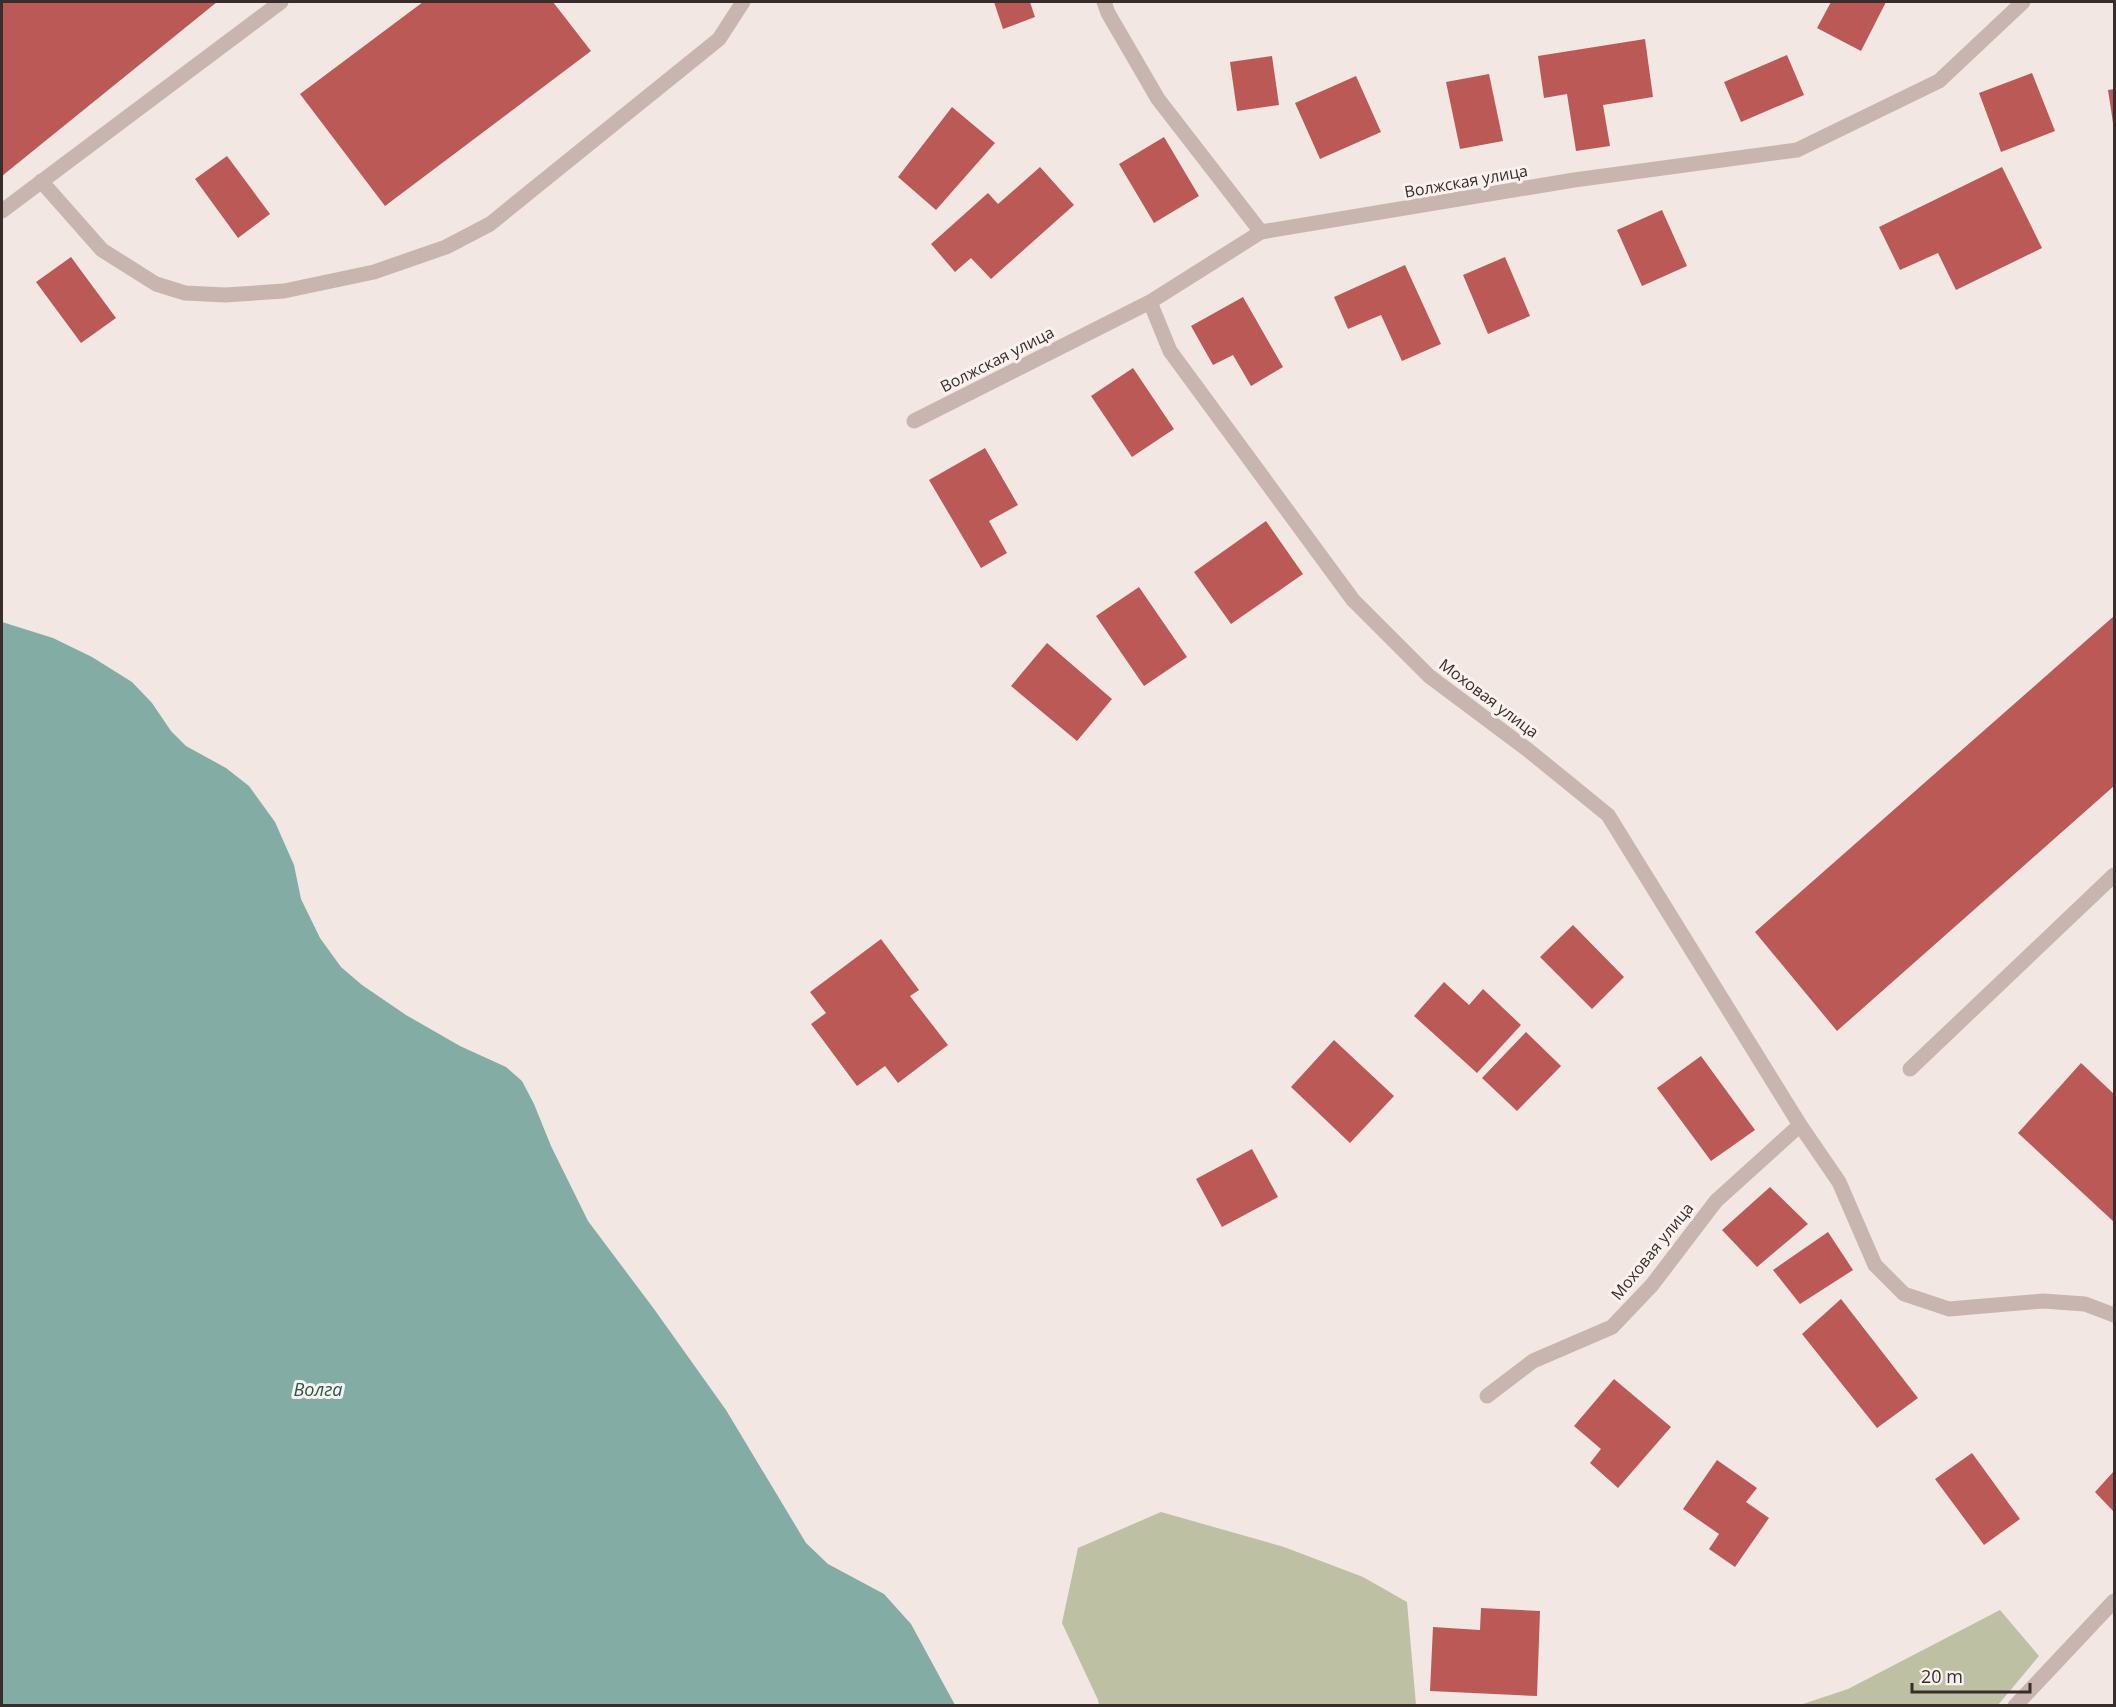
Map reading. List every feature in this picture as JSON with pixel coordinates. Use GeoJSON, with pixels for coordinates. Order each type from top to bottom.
{"type":"FeatureCollection","features":[{"type":"Feature","properties":{"kind":"street"},"geometry":{"type":"LineString","coordinates":[[2,211],[280,2]]}},
{"type":"Feature","properties":{"kind":"street"},"geometry":{"type":"LineString","coordinates":[[41,182],[102,250],[156,284],[185,292],[225,295],[284,291],[374,272],[446,247],[490,225],[718,39],[743,2]]}},
{"type":"Feature","properties":{"kind":"street"},"geometry":{"type":"LineString","coordinates":[[1104,2],[1108,13],[1158,99],[1261,232]]}},
{"type":"Feature","properties":{"kind":"street","name":"Волжская улица"},"geometry":{"type":"LineString","coordinates":[[914,421],[1150,302],[1261,232],[1574,180],[1797,150],[1939,81],[2023,2]]}},
{"type":"Feature","properties":{"kind":"street","name":"Моховая улица"},"geometry":{"type":"LineString","coordinates":[[1150,302],[1170,351],[1353,600],[1429,676],[1528,750],[1608,815],[1800,1125],[1839,1182],[1875,1264],[1904,1294],[1949,1309],[2043,1301],[2085,1304],[2115,1315]]}},
{"type":"Feature","properties":{"kind":"street"},"geometry":{"type":"LineString","coordinates":[[1910,1069],[2115,875]]}},
{"type":"Feature","properties":{"kind":"street","name":"Моховая улица"},"geometry":{"type":"LineString","coordinates":[[1487,1396],[1533,1361],[1612,1327],[1652,1285],[1716,1201],[1800,1125]]}},
{"type":"Feature","properties":{"kind":"street"},"geometry":{"type":"LineString","coordinates":[[2015,1706],[2115,1601]]}},
{"type":"Feature","properties":{"kind":"green space"},"geometry":{"type":"Polygon","coordinates":[[[1161,1512],[1284,1547],[1363,1577],[1407,1602],[1416,1705],[1099,1705],[1062,1623],[1078,1548],[1161,1512]]]}},
{"type":"Feature","properties":{"kind":"green space"},"geometry":{"type":"Polygon","coordinates":[[[2000,1610],[2039,1656],[1998,1705],[1800,1705],[1848,1689],[2000,1610]]]}},
{"type":"Feature","properties":{"kind":"water","name":"Волга"},"geometry":{"type":"Polygon","coordinates":[[[2,622],[53,638],[92,657],[132,682],[186,746],[226,768],[249,786],[275,822],[294,865],[301,899],[320,938],[341,967],[362,985],[406,1015],[460,1046],[506,1067],[522,1081],[588,1221],[726,1410],[806,1543],[828,1564],[884,1594],[911,1624],[955,1705],[2,1705],[2,622]]]}},
{"type":"Feature","properties":{"kind":"building"},"geometry":{"type":"Polygon","coordinates":[[[2,2],[217,2],[2,176],[2,2]]]}},
{"type":"Feature","properties":{"kind":"building"},"geometry":{"type":"Polygon","coordinates":[[[423,2],[553,2],[591,51],[385,206],[300,94],[423,2]]]}},
{"type":"Feature","properties":{"kind":"building"},"geometry":{"type":"Polygon","coordinates":[[[994,2],[1030,2],[1035,17],[1003,29],[994,2]]]}},
{"type":"Feature","properties":{"kind":"building"},"geometry":{"type":"Polygon","coordinates":[[[1831,2],[1886,2],[1861,51],[1817,28],[1831,2]]]}},
{"type":"Feature","properties":{"kind":"building"},"geometry":{"type":"Polygon","coordinates":[[[1645,39],[1653,97],[1603,105],[1610,146],[1576,151],[1567,94],[1544,98],[1538,56],[1645,39]]]}},
{"type":"Feature","properties":{"kind":"building"},"geometry":{"type":"Polygon","coordinates":[[[1787,55],[1804,95],[1741,122],[1724,82],[1787,55]]]}},
{"type":"Feature","properties":{"kind":"building"},"geometry":{"type":"Polygon","coordinates":[[[1272,56],[1279,105],[1237,111],[1230,62],[1272,56]]]}},
{"type":"Feature","properties":{"kind":"building"},"geometry":{"type":"Polygon","coordinates":[[[2032,73],[2055,131],[2001,152],[1979,93],[2032,73]]]}},
{"type":"Feature","properties":{"kind":"building"},"geometry":{"type":"Polygon","coordinates":[[[1489,74],[1503,141],[1460,149],[1446,82],[1489,74]]]}},
{"type":"Feature","properties":{"kind":"building"},"geometry":{"type":"Polygon","coordinates":[[[1356,76],[1381,132],[1320,159],[1295,103],[1356,76]]]}},
{"type":"Feature","properties":{"kind":"building"},"geometry":{"type":"Polygon","coordinates":[[[2114,89],[2114,122],[2113,123],[2108,90],[2114,89]]]}},
{"type":"Feature","properties":{"kind":"building"},"geometry":{"type":"Polygon","coordinates":[[[952,107],[995,143],[936,210],[898,177],[952,107]]]}},
{"type":"Feature","properties":{"kind":"building"},"geometry":{"type":"Polygon","coordinates":[[[1164,137],[1199,196],[1154,223],[1119,164],[1164,137]]]}},
{"type":"Feature","properties":{"kind":"building"},"geometry":{"type":"Polygon","coordinates":[[[227,156],[270,214],[238,238],[195,179],[227,156]]]}},
{"type":"Feature","properties":{"kind":"building"},"geometry":{"type":"Polygon","coordinates":[[[1040,167],[1074,205],[991,279],[971,258],[955,272],[931,244],[988,193],[998,204],[1040,167]]]}},
{"type":"Feature","properties":{"kind":"building"},"geometry":{"type":"Polygon","coordinates":[[[2002,167],[2042,248],[1956,290],[1938,253],[1900,270],[1879,227],[2002,167]]]}},
{"type":"Feature","properties":{"kind":"building"},"geometry":{"type":"Polygon","coordinates":[[[1662,210],[1687,266],[1642,286],[1617,230],[1662,210]]]}},
{"type":"Feature","properties":{"kind":"building"},"geometry":{"type":"Polygon","coordinates":[[[71,257],[116,318],[81,343],[36,282],[71,257]]]}},
{"type":"Feature","properties":{"kind":"building"},"geometry":{"type":"Polygon","coordinates":[[[1505,257],[1530,316],[1488,334],[1463,275],[1505,257]]]}},
{"type":"Feature","properties":{"kind":"building"},"geometry":{"type":"Polygon","coordinates":[[[1405,265],[1441,344],[1402,361],[1381,315],[1348,329],[1334,297],[1405,265]]]}},
{"type":"Feature","properties":{"kind":"building"},"geometry":{"type":"Polygon","coordinates":[[[1243,297],[1283,367],[1251,386],[1233,355],[1213,365],[1191,326],[1243,297]]]}},
{"type":"Feature","properties":{"kind":"building"},"geometry":{"type":"Polygon","coordinates":[[[1133,368],[1174,429],[1132,457],[1091,396],[1133,368]]]}},
{"type":"Feature","properties":{"kind":"building"},"geometry":{"type":"Polygon","coordinates":[[[985,448],[1018,505],[989,521],[1007,553],[981,568],[929,480],[985,448]]]}},
{"type":"Feature","properties":{"kind":"building"},"geometry":{"type":"Polygon","coordinates":[[[1266,521],[1303,574],[1231,624],[1194,572],[1266,521]]]}},
{"type":"Feature","properties":{"kind":"building"},"geometry":{"type":"Polygon","coordinates":[[[1139,587],[1187,657],[1144,686],[1096,616],[1139,587]]]}},
{"type":"Feature","properties":{"kind":"building"},"geometry":{"type":"Polygon","coordinates":[[[2114,616],[2114,786],[1837,1031],[1755,932],[2114,616]]]}},
{"type":"Feature","properties":{"kind":"building"},"geometry":{"type":"Polygon","coordinates":[[[1047,643],[1112,699],[1077,741],[1011,686],[1047,643]]]}},
{"type":"Feature","properties":{"kind":"building"},"geometry":{"type":"Polygon","coordinates":[[[1573,925],[1624,977],[1592,1009],[1540,957],[1573,925]]]}},
{"type":"Feature","properties":{"kind":"building"},"geometry":{"type":"Polygon","coordinates":[[[881,939],[919,990],[910,996],[948,1045],[898,1083],[885,1066],[857,1086],[811,1024],[826,1013],[810,992],[881,939]]]}},
{"type":"Feature","properties":{"kind":"building"},"geometry":{"type":"Polygon","coordinates":[[[1444,982],[1469,1005],[1483,989],[1521,1025],[1477,1073],[1414,1016],[1444,982]]]}},
{"type":"Feature","properties":{"kind":"building"},"geometry":{"type":"Polygon","coordinates":[[[1526,1032],[1561,1066],[1517,1111],[1482,1078],[1526,1032]]]}},
{"type":"Feature","properties":{"kind":"building"},"geometry":{"type":"Polygon","coordinates":[[[1334,1040],[1394,1096],[1350,1143],[1291,1087],[1334,1040]]]}},
{"type":"Feature","properties":{"kind":"building"},"geometry":{"type":"Polygon","coordinates":[[[1701,1056],[1755,1130],[1711,1161],[1657,1088],[1701,1056]]]}},
{"type":"Feature","properties":{"kind":"building"},"geometry":{"type":"Polygon","coordinates":[[[2081,1063],[2114,1094],[2114,1222],[2018,1133],[2081,1063]]]}},
{"type":"Feature","properties":{"kind":"building"},"geometry":{"type":"Polygon","coordinates":[[[1252,1149],[1278,1197],[1222,1227],[1196,1179],[1252,1149]]]}},
{"type":"Feature","properties":{"kind":"building"},"geometry":{"type":"Polygon","coordinates":[[[1770,1187],[1808,1224],[1757,1267],[1722,1230],[1770,1187]]]}},
{"type":"Feature","properties":{"kind":"building"},"geometry":{"type":"Polygon","coordinates":[[[1828,1232],[1853,1270],[1800,1304],[1773,1270],[1828,1232]]]}},
{"type":"Feature","properties":{"kind":"building"},"geometry":{"type":"Polygon","coordinates":[[[1841,1299],[1918,1398],[1877,1428],[1802,1334],[1841,1299]]]}},
{"type":"Feature","properties":{"kind":"building"},"geometry":{"type":"Polygon","coordinates":[[[1614,1379],[1671,1427],[1618,1488],[1590,1463],[1601,1449],[1574,1426],[1614,1379]]]}},
{"type":"Feature","properties":{"kind":"building"},"geometry":{"type":"Polygon","coordinates":[[[1972,1453],[2020,1519],[1984,1545],[1935,1479],[1972,1453]]]}},
{"type":"Feature","properties":{"kind":"building"},"geometry":{"type":"Polygon","coordinates":[[[1717,1460],[1757,1488],[1746,1502],[1769,1518],[1735,1567],[1709,1549],[1719,1534],[1683,1509],[1717,1460]]]}},
{"type":"Feature","properties":{"kind":"building"},"geometry":{"type":"Polygon","coordinates":[[[2114,1471],[2114,1512],[2095,1492],[2114,1471]]]}},
{"type":"Feature","properties":{"kind":"building"},"geometry":{"type":"Polygon","coordinates":[[[1481,1608],[1540,1611],[1537,1696],[1430,1691],[1433,1627],[1480,1630],[1481,1608]]]}}]}
